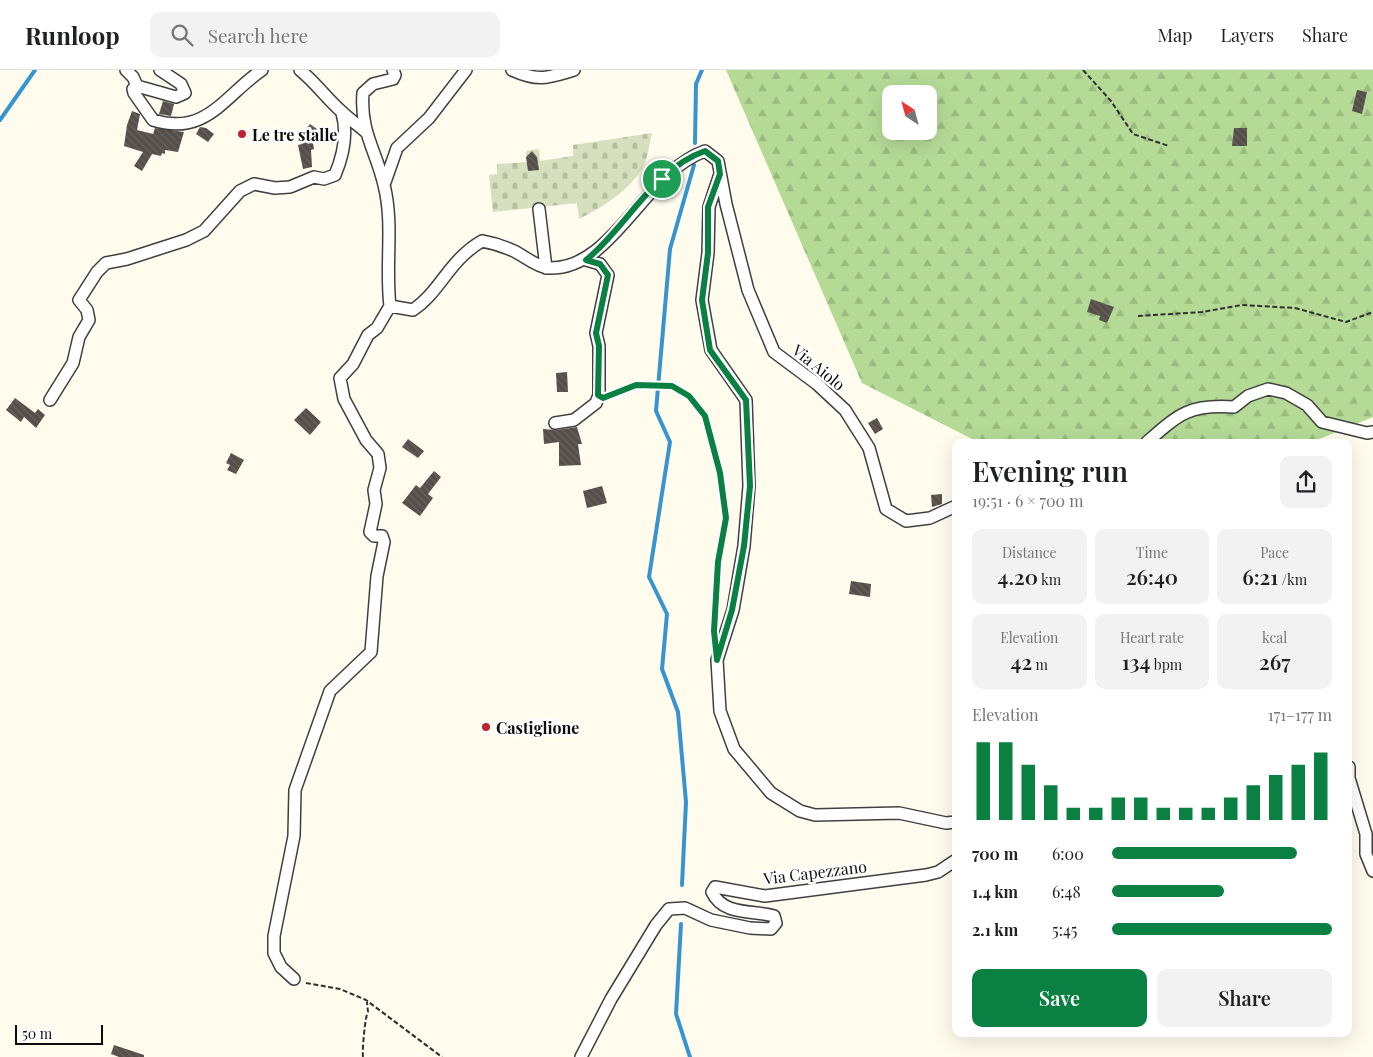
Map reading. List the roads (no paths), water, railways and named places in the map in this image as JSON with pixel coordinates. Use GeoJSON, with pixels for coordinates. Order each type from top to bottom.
{"type":"FeatureCollection","features":[{"type":"Feature","properties":{"kind":"street"},"geometry":{"type":"LineString","coordinates":[[126,70],[133,76],[137,86]]}},
{"type":"Feature","properties":{"kind":"street"},"geometry":{"type":"LineString","coordinates":[[137,86],[176,97],[185,93],[181,84],[160,70]]}},
{"type":"Feature","properties":{"kind":"street"},"geometry":{"type":"LineString","coordinates":[[137,86],[133,89],[134,93],[153,120],[174,124],[208,116],[262,70]]}},
{"type":"Feature","properties":{"kind":"street"},"geometry":{"type":"LineString","coordinates":[[300,70],[315,83],[342,113],[354,120],[366,132]]}},
{"type":"Feature","properties":{"kind":"street"},"geometry":{"type":"LineString","coordinates":[[294,979],[280,967],[274,953],[274,936],[288,858],[294,836],[295,790],[330,691],[371,652],[377,576],[384,542],[382,536],[374,536],[370,532],[376,504],[374,490],[380,468],[378,454],[366,440],[344,399],[340,378],[353,364],[368,335],[377,328],[390,306],[388,217],[384,185],[366,132],[364,93],[373,84],[393,78],[395,75],[393,70]]}},
{"type":"Feature","properties":{"kind":"street"},"geometry":{"type":"LineString","coordinates":[[384,185],[397,148],[429,118],[466,70]]}},
{"type":"Feature","properties":{"kind":"street"},"geometry":{"type":"LineString","coordinates":[[512,70],[535,79],[545,79],[574,70]]}},
{"type":"Feature","properties":{"kind":"street"},"geometry":{"type":"LineString","coordinates":[[50,400],[73,362],[79,337],[89,320],[87,310],[79,300],[97,272],[106,263],[127,259],[186,240],[204,231],[233,197],[254,184],[275,188],[290,187],[308,179],[324,179],[335,175],[340,164],[346,127],[342,113]]}},
{"type":"Feature","properties":{"kind":"street"},"geometry":{"type":"LineString","coordinates":[[390,306],[413,310],[425,302],[455,261],[468,249],[482,241],[497,244],[546,268],[568,266],[586,260],[601,248],[662,179],[688,157],[705,151],[718,161],[720,174],[708,207],[708,253],[702,300],[710,350],[746,400],[750,486],[744,546],[736,591],[717,660],[720,711],[734,749],[771,793],[800,811],[815,815],[899,813],[946,824],[952,823]]}},
{"type":"Feature","properties":{"kind":"street","name":"Via Aiolo"},"geometry":{"type":"LineString","coordinates":[[720,174],[748,290],[774,352],[817,384],[845,410],[868,448],[886,509],[906,521],[930,518],[952,508]]}},
{"type":"Feature","properties":{"kind":"street"},"geometry":{"type":"LineString","coordinates":[[538,210],[546,268]]}},
{"type":"Feature","properties":{"kind":"street"},"geometry":{"type":"LineString","coordinates":[[555,422],[574,420],[596,404],[598,395],[599,346],[596,333],[608,275],[600,264],[586,260]]}},
{"type":"Feature","properties":{"kind":"street"},"geometry":{"type":"LineString","coordinates":[[1151,439],[1186,411],[1210,405],[1234,406],[1248,396],[1268,389],[1286,393],[1307,405],[1322,422],[1367,433],[1373,432]]}},
{"type":"Feature","properties":{"kind":"street"},"geometry":{"type":"LineString","coordinates":[[1352,788],[1366,834],[1366,854],[1373,871]]}},
{"type":"Feature","properties":{"kind":"street","name":"Via Capezzano"},"geometry":{"type":"LineString","coordinates":[[581,1057],[611,999],[656,925],[669,909],[685,908],[711,920],[750,928],[772,929],[776,923],[774,916],[727,907],[715,900],[712,892],[715,887],[765,896],[926,875],[938,872],[952,863]]}},
{"type":"Feature","properties":{"kind":"waterway"},"geometry":{"type":"LineString","coordinates":[[0,120],[35,70]]}},
{"type":"Feature","properties":{"kind":"waterway"},"geometry":{"type":"LineString","coordinates":[[695,143],[696,84],[702,70]]}},
{"type":"Feature","properties":{"kind":"waterway"},"geometry":{"type":"LineString","coordinates":[[682,885],[686,802],[678,712],[662,669],[667,614],[649,577],[670,442],[656,411],[670,249],[694,165]]}},
{"type":"Feature","properties":{"kind":"waterway"},"geometry":{"type":"LineString","coordinates":[[681,924],[676,1014],[690,1057]]}},
{"type":"Feature","properties":{"kind":"place","name":"Le tre stalle"},"geometry":{"type":"Point","coordinates":[242,134]}},
{"type":"Feature","properties":{"kind":"place","name":"Castiglione"},"geometry":{"type":"Point","coordinates":[486,727]}}]}
